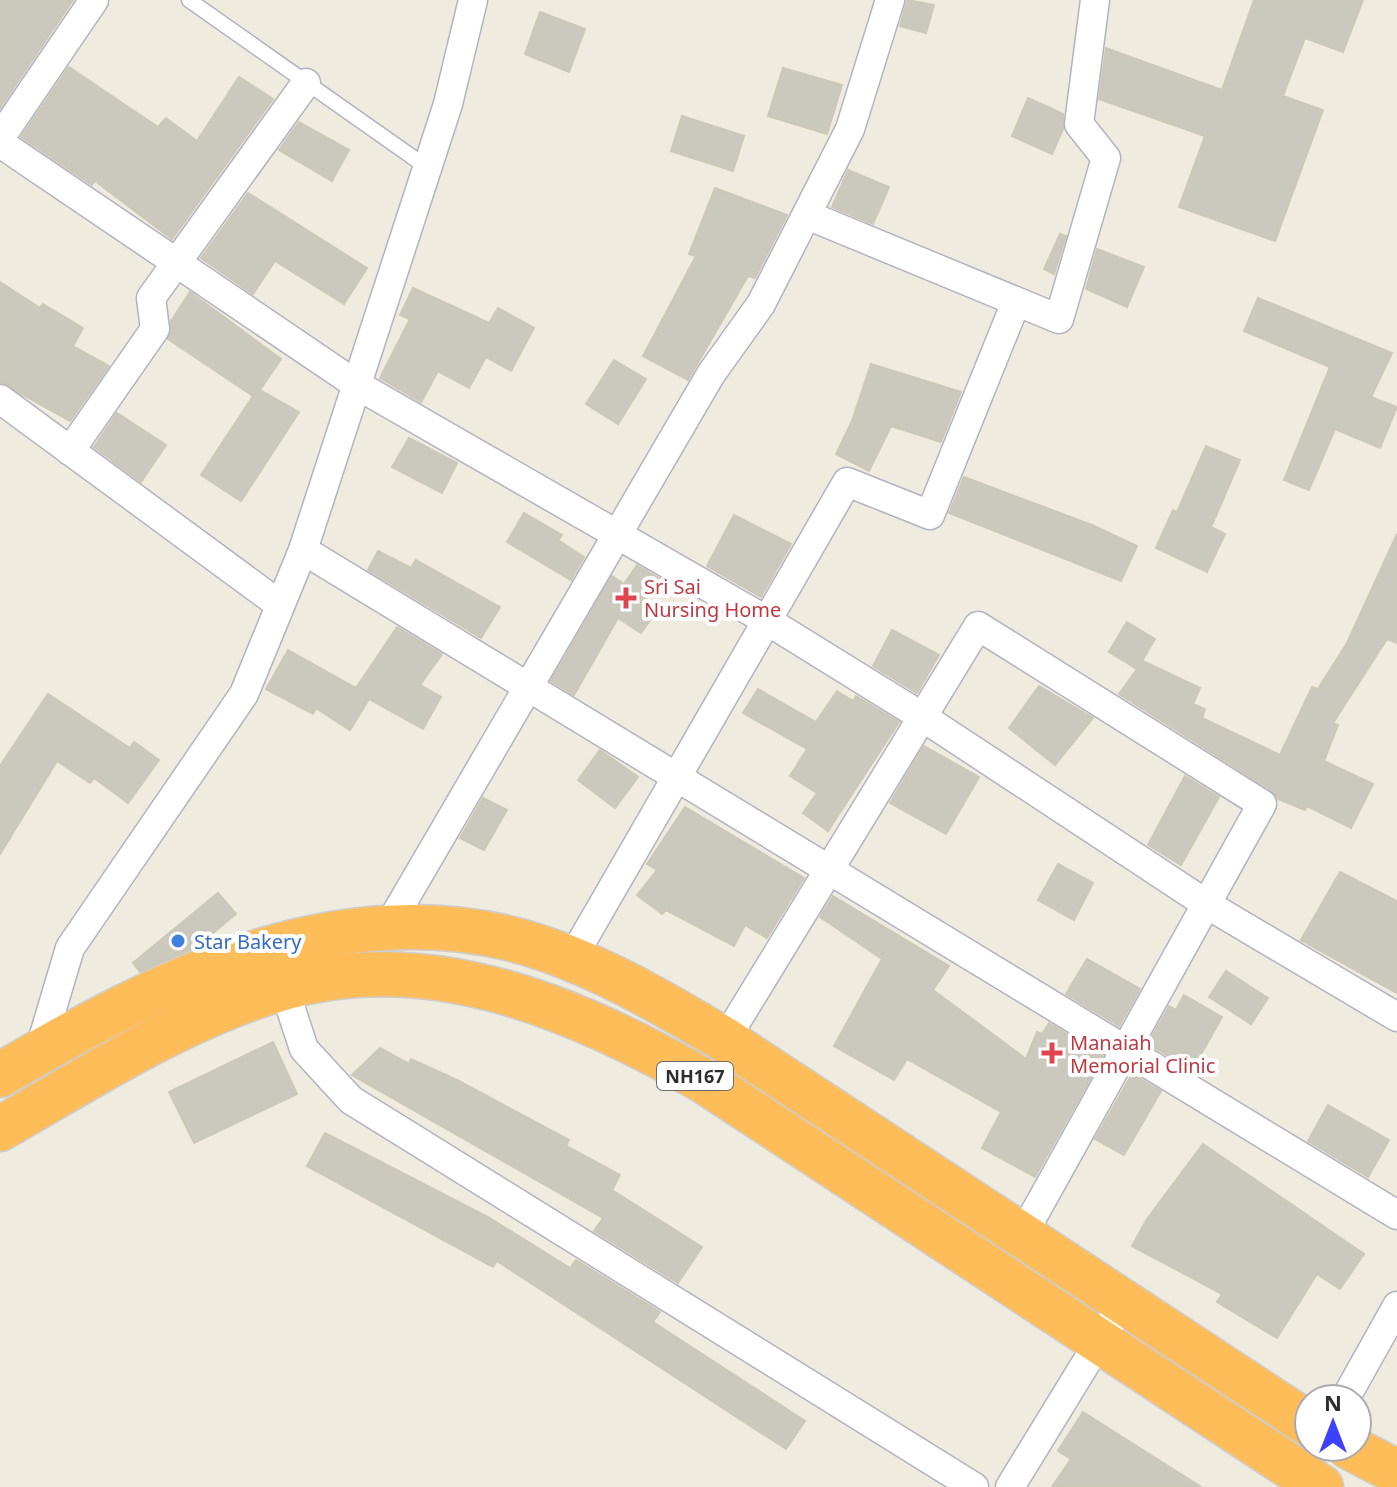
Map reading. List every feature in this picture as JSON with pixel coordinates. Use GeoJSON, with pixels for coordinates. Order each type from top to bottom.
{"type":"FeatureCollection","features":[{"type":"Feature","properties":{"kind":"highway","name":"NH167"},"geometry":{"type":"LineString","coordinates":[[0,1075],[204,968],[269,947],[388,927],[447,929],[512,939],[571,960],[648,995],[725,1040],[1293,1413]]}},
{"type":"Feature","properties":{"kind":"highway","name":"NH167"},"geometry":{"type":"LineString","coordinates":[[0,1129],[214,1013],[284,988],[352,975],[423,977],[503,991],[578,1015],[636,1042],[704,1081],[1321,1487]]}},
{"type":"Feature","properties":{"kind":"highway"},"geometry":{"type":"LineString","coordinates":[[1373,1460],[1397,1472]]}},
{"type":"Feature","properties":{"kind":"street"},"geometry":{"type":"LineString","coordinates":[[94,0],[0,140],[357,385],[766,620],[921,716],[1208,905],[1397,1017]]}},
{"type":"Feature","properties":{"kind":"street"},"geometry":{"type":"LineString","coordinates":[[39,1052],[70,948],[244,694],[303,550],[448,104],[473,0]]}},
{"type":"Feature","properties":{"kind":"street"},"geometry":{"type":"LineString","coordinates":[[388,927],[711,374],[761,304],[850,129],[890,0]]}},
{"type":"Feature","properties":{"kind":"street"},"geometry":{"type":"LineString","coordinates":[[807,215],[1059,319],[1106,158],[1079,124],[1095,0]]}},
{"type":"Feature","properties":{"kind":"street"},"geometry":{"type":"LineString","coordinates":[[70,451],[155,329],[151,298],[306,83]]}},
{"type":"Feature","properties":{"kind":"street"},"geometry":{"type":"LineString","coordinates":[[571,960],[847,482],[930,515],[1016,302]]}},
{"type":"Feature","properties":{"kind":"street"},"geometry":{"type":"LineString","coordinates":[[0,399],[280,605]]}},
{"type":"Feature","properties":{"kind":"street"},"geometry":{"type":"LineString","coordinates":[[303,550],[1397,1215]]}},
{"type":"Feature","properties":{"kind":"street"},"geometry":{"type":"LineString","coordinates":[[725,1040],[978,626],[1262,804],[1023,1234]]}},
{"type":"Feature","properties":{"kind":"street"},"geometry":{"type":"LineString","coordinates":[[284,988],[304,1049],[351,1100],[974,1487]]}},
{"type":"Feature","properties":{"kind":"street"},"geometry":{"type":"LineString","coordinates":[[1010,1487],[1124,1301]]}},
{"type":"Feature","properties":{"kind":"street"},"geometry":{"type":"LineString","coordinates":[[1354,1383],[1397,1306]]}},
{"type":"Feature","properties":{"kind":"lane"},"geometry":{"type":"LineString","coordinates":[[189,0],[428,168]]}},
{"type":"Feature","properties":{"kind":"building"},"geometry":{"type":"Polygon","coordinates":[[[0,0],[73,0],[0,108],[0,0]]]}},
{"type":"Feature","properties":{"kind":"building"},"geometry":{"type":"Polygon","coordinates":[[[907,0],[934,5],[926,33],[900,26],[907,0]]]}},
{"type":"Feature","properties":{"kind":"building"},"geometry":{"type":"Polygon","coordinates":[[[1254,0],[1363,0],[1343,52],[1305,38],[1283,96],[1323,110],[1275,241],[1179,207],[1205,136],[1099,99],[1106,48],[1222,90],[1254,0]]]}},
{"type":"Feature","properties":{"kind":"building"},"geometry":{"type":"Polygon","coordinates":[[[540,12],[585,29],[569,72],[525,54],[540,12]]]}},
{"type":"Feature","properties":{"kind":"building"},"geometry":{"type":"Polygon","coordinates":[[[69,67],[158,127],[166,118],[197,141],[239,77],[273,99],[172,239],[95,181],[92,185],[21,137],[69,67]]]}},
{"type":"Feature","properties":{"kind":"building"},"geometry":{"type":"Polygon","coordinates":[[[783,68],[842,85],[827,134],[768,116],[783,68]]]}},
{"type":"Feature","properties":{"kind":"building"},"geometry":{"type":"Polygon","coordinates":[[[1028,98],[1063,114],[1063,129],[1052,154],[1012,136],[1028,98]]]}},
{"type":"Feature","properties":{"kind":"building"},"geometry":{"type":"Polygon","coordinates":[[[682,116],[744,136],[733,171],[671,151],[682,116]]]}},
{"type":"Feature","properties":{"kind":"building"},"geometry":{"type":"Polygon","coordinates":[[[299,122],[349,150],[332,181],[279,150],[299,122]]]}},
{"type":"Feature","properties":{"kind":"building"},"geometry":{"type":"Polygon","coordinates":[[[848,170],[889,187],[873,224],[832,207],[848,170]]]}},
{"type":"Feature","properties":{"kind":"building"},"geometry":{"type":"Polygon","coordinates":[[[715,188],[787,215],[755,278],[748,276],[688,380],[643,356],[696,256],[689,254],[715,188]]]}},
{"type":"Feature","properties":{"kind":"building"},"geometry":{"type":"Polygon","coordinates":[[[248,193],[367,268],[344,304],[275,261],[253,294],[201,258],[248,193]]]}},
{"type":"Feature","properties":{"kind":"building"},"geometry":{"type":"Polygon","coordinates":[[[1060,234],[1066,236],[1054,274],[1044,269],[1060,234]]]}},
{"type":"Feature","properties":{"kind":"building"},"geometry":{"type":"Polygon","coordinates":[[[1097,249],[1144,267],[1127,307],[1086,289],[1097,249]]]}},
{"type":"Feature","properties":{"kind":"building"},"geometry":{"type":"Polygon","coordinates":[[[0,282],[40,308],[43,304],[83,328],[73,346],[109,366],[70,421],[0,382],[0,282]]]}},
{"type":"Feature","properties":{"kind":"building"},"geometry":{"type":"Polygon","coordinates":[[[413,288],[489,323],[498,308],[534,328],[511,371],[486,357],[469,388],[438,371],[421,402],[380,378],[410,319],[400,315],[413,288]]]}},
{"type":"Feature","properties":{"kind":"building"},"geometry":{"type":"Polygon","coordinates":[[[190,292],[281,359],[260,390],[299,412],[241,501],[201,475],[253,396],[168,339],[171,321],[190,292]]]}},
{"type":"Feature","properties":{"kind":"building"},"geometry":{"type":"Polygon","coordinates":[[[1258,298],[1392,353],[1371,397],[1397,407],[1380,448],[1335,429],[1309,490],[1284,480],[1330,367],[1244,331],[1258,298]]]}},
{"type":"Feature","properties":{"kind":"building"},"geometry":{"type":"Polygon","coordinates":[[[614,360],[646,379],[618,424],[586,404],[614,360]]]}},
{"type":"Feature","properties":{"kind":"building"},"geometry":{"type":"Polygon","coordinates":[[[871,364],[961,392],[941,442],[891,426],[869,471],[836,454],[852,421],[871,364]]]}},
{"type":"Feature","properties":{"kind":"building"},"geometry":{"type":"Polygon","coordinates":[[[117,413],[166,445],[141,482],[94,447],[117,413]]]}},
{"type":"Feature","properties":{"kind":"building"},"geometry":{"type":"Polygon","coordinates":[[[409,438],[457,463],[442,493],[392,467],[409,438]]]}},
{"type":"Feature","properties":{"kind":"building"},"geometry":{"type":"Polygon","coordinates":[[[1206,446],[1240,460],[1211,527],[1225,534],[1207,572],[1156,548],[1173,510],[1177,512],[1206,446]]]}},
{"type":"Feature","properties":{"kind":"building"},"geometry":{"type":"Polygon","coordinates":[[[964,477],[1092,525],[1137,546],[1121,581],[949,513],[964,477]]]}},
{"type":"Feature","properties":{"kind":"building"},"geometry":{"type":"Polygon","coordinates":[[[524,513],[562,535],[558,540],[584,557],[571,580],[507,542],[524,513]]]}},
{"type":"Feature","properties":{"kind":"building"},"geometry":{"type":"Polygon","coordinates":[[[734,515],[791,544],[761,597],[707,566],[734,515]]]}},
{"type":"Feature","properties":{"kind":"building"},"geometry":{"type":"Polygon","coordinates":[[[1397,534],[1397,643],[1387,639],[1333,723],[1338,725],[1324,761],[1373,784],[1351,828],[1307,806],[1305,810],[1278,799],[1271,790],[1119,694],[1143,661],[1200,688],[1193,704],[1205,709],[1202,718],[1280,755],[1312,687],[1318,689],[1347,643],[1397,534]]]}},
{"type":"Feature","properties":{"kind":"building"},"geometry":{"type":"Polygon","coordinates":[[[378,551],[411,568],[416,560],[500,607],[481,638],[368,570],[378,551]]]}},
{"type":"Feature","properties":{"kind":"building"},"geometry":{"type":"Polygon","coordinates":[[[637,565],[660,579],[643,602],[656,612],[641,633],[618,618],[574,695],[551,681],[612,576],[624,584],[637,565]]]}},
{"type":"Feature","properties":{"kind":"building"},"geometry":{"type":"Polygon","coordinates":[[[1127,622],[1155,639],[1137,669],[1109,652],[1127,622]]]}},
{"type":"Feature","properties":{"kind":"building"},"geometry":{"type":"Polygon","coordinates":[[[397,627],[442,654],[420,685],[441,697],[423,729],[369,699],[350,730],[316,708],[313,714],[266,689],[288,650],[356,688],[397,627]]]}},
{"type":"Feature","properties":{"kind":"building"},"geometry":{"type":"Polygon","coordinates":[[[892,630],[939,655],[917,693],[873,666],[892,630]]]}},
{"type":"Feature","properties":{"kind":"building"},"geometry":{"type":"Polygon","coordinates":[[[1039,686],[1093,718],[1055,765],[1009,728],[1039,686]]]}},
{"type":"Feature","properties":{"kind":"building"},"geometry":{"type":"Polygon","coordinates":[[[758,689],[816,722],[837,691],[853,701],[856,696],[899,722],[828,831],[803,813],[817,793],[790,776],[807,749],[743,713],[758,689]]]}},
{"type":"Feature","properties":{"kind":"building"},"geometry":{"type":"Polygon","coordinates":[[[48,694],[130,748],[134,742],[159,760],[128,803],[94,778],[90,783],[57,761],[0,854],[0,766],[48,694]]]}},
{"type":"Feature","properties":{"kind":"building"},"geometry":{"type":"Polygon","coordinates":[[[924,746],[979,777],[946,834],[890,803],[924,746]]]}},
{"type":"Feature","properties":{"kind":"building"},"geometry":{"type":"Polygon","coordinates":[[[600,750],[638,777],[615,808],[578,780],[600,750]]]}},
{"type":"Feature","properties":{"kind":"building"},"geometry":{"type":"Polygon","coordinates":[[[1185,776],[1219,797],[1181,865],[1148,845],[1185,776]]]}},
{"type":"Feature","properties":{"kind":"building"},"geometry":{"type":"Polygon","coordinates":[[[483,798],[507,810],[484,850],[460,838],[483,798]]]}},
{"type":"Feature","properties":{"kind":"building"},"geometry":{"type":"Polygon","coordinates":[[[685,807],[804,878],[767,938],[745,925],[734,946],[666,910],[662,914],[637,895],[657,870],[647,864],[685,807]]]}},
{"type":"Feature","properties":{"kind":"building"},"geometry":{"type":"Polygon","coordinates":[[[1058,864],[1093,883],[1074,920],[1038,900],[1058,864]]]}},
{"type":"Feature","properties":{"kind":"building"},"geometry":{"type":"Polygon","coordinates":[[[1340,872],[1397,901],[1397,993],[1301,940],[1340,872]]]}},
{"type":"Feature","properties":{"kind":"building"},"geometry":{"type":"Polygon","coordinates":[[[218,893],[236,914],[195,948],[140,972],[133,963],[218,893]]]}},
{"type":"Feature","properties":{"kind":"building"},"geometry":{"type":"Polygon","coordinates":[[[833,896],[949,966],[933,990],[1026,1059],[1037,1032],[1042,1034],[1049,1023],[1103,1056],[1035,1177],[982,1148],[1001,1112],[907,1059],[894,1080],[834,1046],[882,959],[820,917],[833,896]]]}},
{"type":"Feature","properties":{"kind":"building"},"geometry":{"type":"Polygon","coordinates":[[[1087,959],[1140,989],[1119,1026],[1066,994],[1087,959]]]}},
{"type":"Feature","properties":{"kind":"building"},"geometry":{"type":"Polygon","coordinates":[[[1226,971],[1268,998],[1251,1024],[1209,997],[1226,971]]]}},
{"type":"Feature","properties":{"kind":"building"},"geometry":{"type":"Polygon","coordinates":[[[1184,995],[1222,1017],[1192,1070],[1148,1044],[1169,1006],[1176,1010],[1184,995]]]}},
{"type":"Feature","properties":{"kind":"building"},"geometry":{"type":"Polygon","coordinates":[[[273,1042],[297,1094],[194,1143],[169,1092],[273,1042]]]}},
{"type":"Feature","properties":{"kind":"building"},"geometry":{"type":"Polygon","coordinates":[[[380,1048],[409,1064],[411,1059],[457,1080],[569,1140],[566,1146],[620,1175],[612,1190],[702,1247],[678,1283],[594,1231],[603,1218],[352,1075],[380,1048]]]}},
{"type":"Feature","properties":{"kind":"building"},"geometry":{"type":"Polygon","coordinates":[[[1132,1074],[1161,1091],[1124,1155],[1095,1139],[1132,1074]]]}},
{"type":"Feature","properties":{"kind":"building"},"geometry":{"type":"Polygon","coordinates":[[[1328,1105],[1389,1140],[1368,1177],[1308,1141],[1328,1105]]]}},
{"type":"Feature","properties":{"kind":"building"},"geometry":{"type":"Polygon","coordinates":[[[325,1133],[488,1217],[570,1268],[576,1260],[660,1312],[653,1322],[805,1421],[786,1449],[497,1261],[493,1267],[307,1166],[325,1133]]]}},
{"type":"Feature","properties":{"kind":"building"},"geometry":{"type":"Polygon","coordinates":[[[1203,1144],[1364,1254],[1340,1289],[1317,1274],[1277,1338],[1217,1302],[1222,1294],[1132,1246],[1147,1219],[1203,1144]]]}},
{"type":"Feature","properties":{"kind":"building"},"geometry":{"type":"Polygon","coordinates":[[[1083,1412],[1201,1487],[1052,1487],[1071,1459],[1058,1451],[1083,1412]]]}},
{"type":"Feature","properties":{"kind":"place","name":"Sri Sai Nursing Home"},"geometry":{"type":"Point","coordinates":[626,598]}},
{"type":"Feature","properties":{"kind":"place","name":"Star Bakery"},"geometry":{"type":"Point","coordinates":[178,941]}},
{"type":"Feature","properties":{"kind":"place","name":"Manaiah Memorial Clinic"},"geometry":{"type":"Point","coordinates":[1052,1053]}}]}
